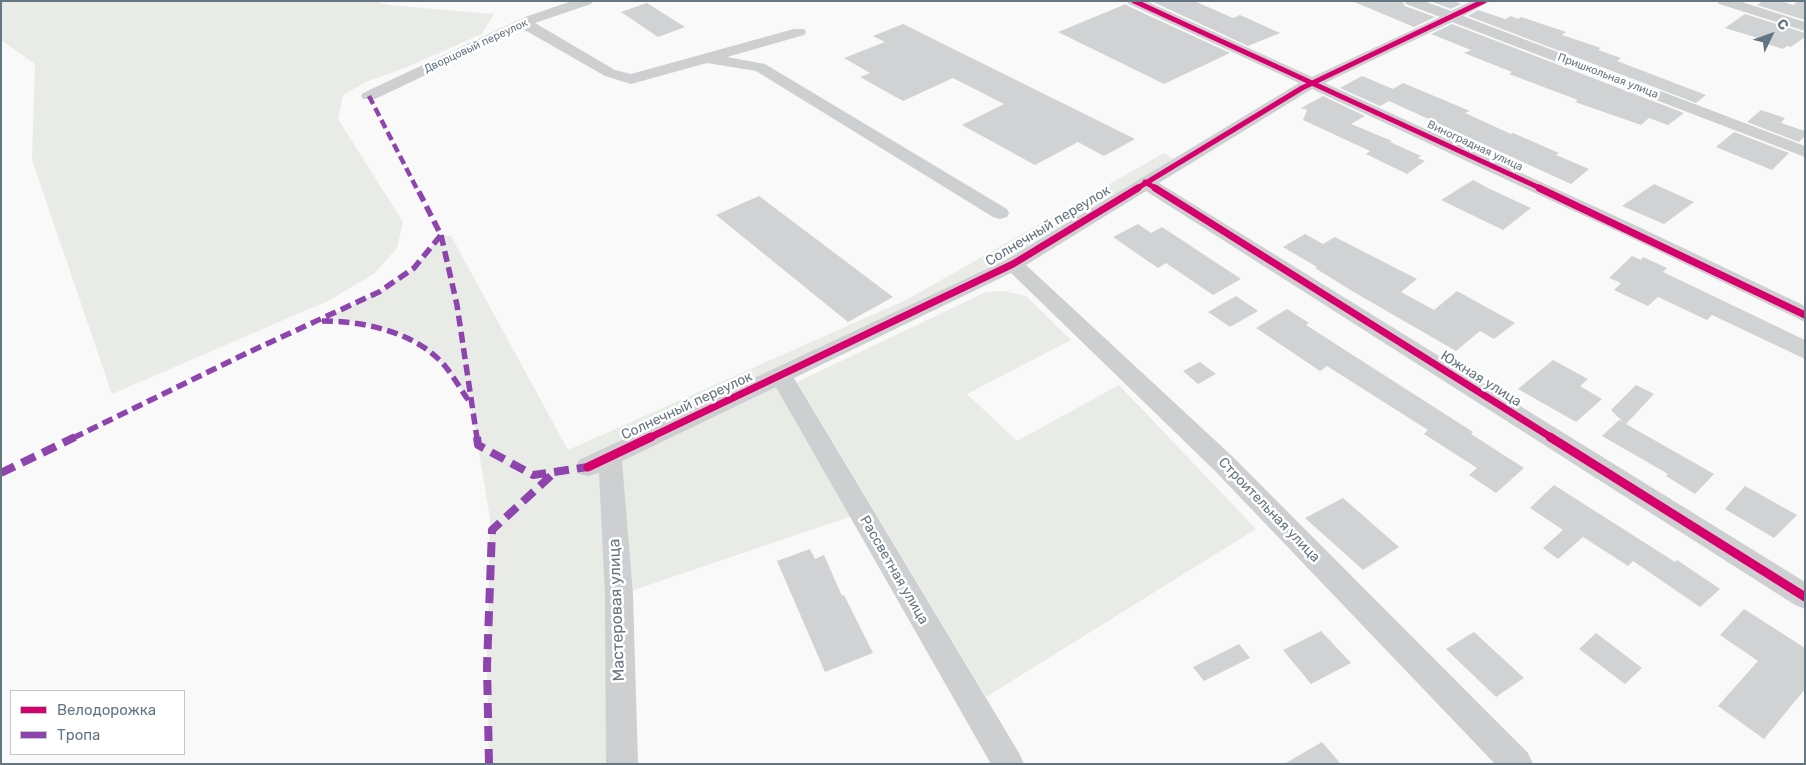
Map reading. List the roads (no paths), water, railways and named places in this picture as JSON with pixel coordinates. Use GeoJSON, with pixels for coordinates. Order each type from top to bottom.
{"type":"FeatureCollection","features":[{"type":"Feature","properties":{"kind":"street","name":"Дворцовый переулок"},"geometry":{"type":"LineString","coordinates":[[369,96],[524,23],[586,1]]}},
{"type":"Feature","properties":{"kind":"street","name":"Виноградная улица"},"geometry":{"type":"LineString","coordinates":[[1134,1],[1630,230],[1805,315]]}},
{"type":"Feature","properties":{"kind":"street","name":"Пришкольная улица"},"geometry":{"type":"LineString","coordinates":[[1411,1],[1805,152]]}},
{"type":"Feature","properties":{"kind":"street","name":"Солнечный переулок"},"geometry":{"type":"LineString","coordinates":[[599,462],[1013,264],[1302,88],[1315,84],[1484,1]]}},
{"type":"Feature","properties":{"kind":"street"},"geometry":{"type":"LineString","coordinates":[[1724,1],[1805,27]]}},
{"type":"Feature","properties":{"kind":"street"},"geometry":{"type":"LineString","coordinates":[[524,23],[610,73],[631,79],[662,72],[799,32]]}},
{"type":"Feature","properties":{"kind":"street"},"geometry":{"type":"LineString","coordinates":[[708,59],[760,67],[1000,212]]}},
{"type":"Feature","properties":{"kind":"street","name":"Южная улица"},"geometry":{"type":"LineString","coordinates":[[1145,182],[1805,596]]}},
{"type":"Feature","properties":{"kind":"street","name":"Строительная улица"},"geometry":{"type":"LineString","coordinates":[[1013,264],[1224,464],[1517,764]]}},
{"type":"Feature","properties":{"kind":"street","name":"Рассветная улица"},"geometry":{"type":"LineString","coordinates":[[781,376],[1008,764]]}},
{"type":"Feature","properties":{"kind":"street","name":"Мастеровая улица"},"geometry":{"type":"LineString","coordinates":[[599,462],[618,595],[622,764]]}}]}
